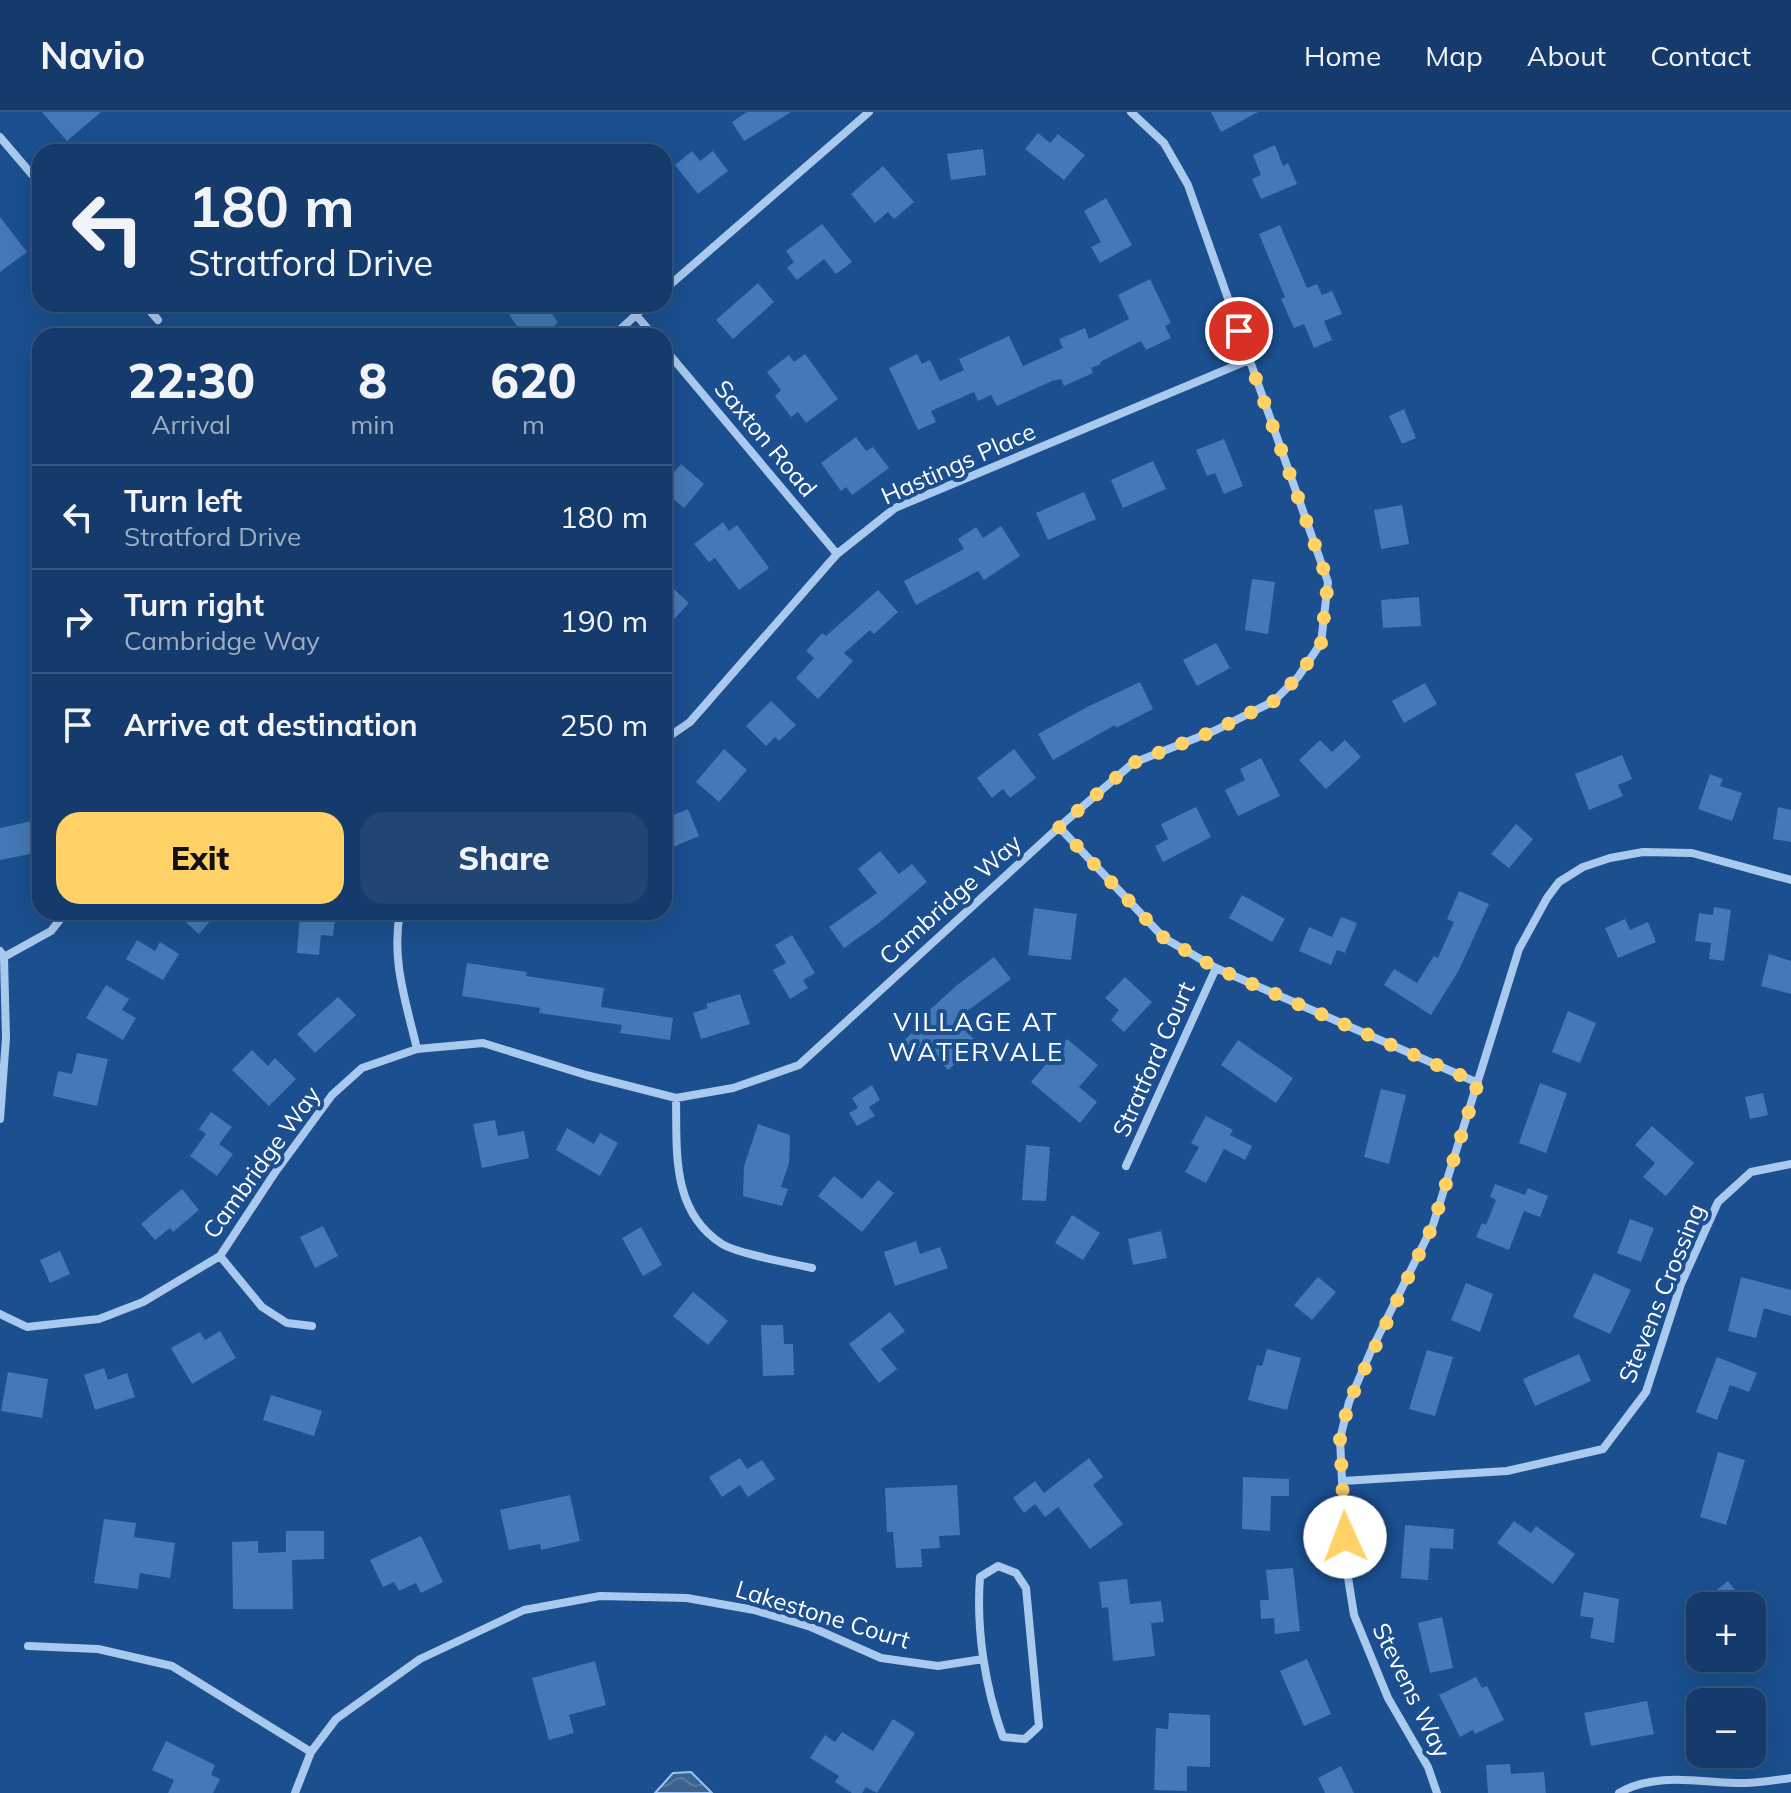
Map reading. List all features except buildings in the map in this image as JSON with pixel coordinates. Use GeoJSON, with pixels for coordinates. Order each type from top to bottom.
{"type":"FeatureCollection","features":[{"type":"Feature","properties":{"kind":"street"},"geometry":{"type":"LineString","coordinates":[[672,283],[869,112]]}},
{"type":"Feature","properties":{"kind":"street","name":"Cambridge Way"},"geometry":{"type":"LineString","coordinates":[[0,1314],[27,1327],[99,1319],[143,1302],[220,1256],[274,1174],[332,1095],[362,1068],[417,1049],[483,1043],[586,1075],[676,1098],[733,1088],[799,1065],[1133,763],[1214,731],[1274,701],[1298,677],[1321,643],[1328,582],[1188,185],[1164,143],[1131,112]]}},
{"type":"Feature","properties":{"kind":"street"},"geometry":{"type":"LineString","coordinates":[[0,137],[32,175]]}},
{"type":"Feature","properties":{"kind":"street"},"geometry":{"type":"LineString","coordinates":[[151,312],[158,320]]}},
{"type":"Feature","properties":{"kind":"street"},"geometry":{"type":"LineString","coordinates":[[622,328],[639,312]]}},
{"type":"Feature","properties":{"kind":"street"},"geometry":{"type":"LineString","coordinates":[[636,315],[647,328]]}},
{"type":"Feature","properties":{"kind":"street","name":"Saxton Road"},"geometry":{"type":"LineString","coordinates":[[672,358],[837,554]]}},
{"type":"Feature","properties":{"kind":"street","name":"Hastings Place"},"geometry":{"type":"LineString","coordinates":[[672,734],[690,722],[837,554],[895,508],[1249,360]]}},
{"type":"Feature","properties":{"kind":"street"},"geometry":{"type":"LineString","coordinates":[[1059,827],[1164,938],[1216,968],[1478,1083]]}},
{"type":"Feature","properties":{"kind":"street","name":"Stevens Way"},"geometry":{"type":"LineString","coordinates":[[1437,1793],[1428,1767],[1388,1698],[1354,1615],[1346,1565],[1340,1439],[1349,1402],[1433,1225],[1519,949],[1559,882],[1596,862],[1643,852],[1692,853],[1791,880]]}},
{"type":"Feature","properties":{"kind":"street"},"geometry":{"type":"LineString","coordinates":[[0,1119],[6,1038],[2,954],[51,931],[60,920]]}},
{"type":"Feature","properties":{"kind":"street"},"geometry":{"type":"LineString","coordinates":[[399,920],[395,939],[400,979],[417,1049]]}},
{"type":"Feature","properties":{"kind":"street","name":"Stratford Court"},"geometry":{"type":"LineString","coordinates":[[1126,1166],[1216,968]]}},
{"type":"Feature","properties":{"kind":"street"},"geometry":{"type":"LineString","coordinates":[[676,1098],[678,1168],[684,1201],[705,1229],[724,1245],[812,1268]]}},
{"type":"Feature","properties":{"kind":"street","name":"Stevens Crossing"},"geometry":{"type":"LineString","coordinates":[[1343,1481],[1507,1471],[1603,1449],[1646,1392],[1681,1284],[1718,1202],[1751,1172],[1791,1164]]}},
{"type":"Feature","properties":{"kind":"street"},"geometry":{"type":"LineString","coordinates":[[220,1256],[262,1307],[287,1323],[312,1326]]}},
{"type":"Feature","properties":{"kind":"street"},"geometry":{"type":"LineString","coordinates":[[998,1566],[1016,1573],[1026,1588],[1039,1726],[1025,1739],[1003,1737],[983,1659],[980,1577],[998,1566]]}},
{"type":"Feature","properties":{"kind":"street","name":"Lakestone Court"},"geometry":{"type":"LineString","coordinates":[[295,1793],[311,1752],[336,1719],[420,1659],[524,1610],[600,1596],[687,1598],[754,1610],[811,1627],[881,1658],[938,1666],[983,1659]]}},
{"type":"Feature","properties":{"kind":"street"},"geometry":{"type":"LineString","coordinates":[[28,1646],[98,1649],[172,1666],[311,1752]]}},
{"type":"Feature","properties":{"kind":"street"},"geometry":{"type":"LineString","coordinates":[[1619,1793],[1656,1779],[1748,1783],[1791,1778]]}},
{"type":"Feature","properties":{"kind":"water"},"geometry":{"type":"Polygon","coordinates":[[[691,1772],[712,1793],[655,1793],[673,1773],[691,1772]]]}},
{"type":"Feature","properties":{"kind":"district","name":"VILLAGE AT WATERVALE"},"geometry":{"type":"Point","coordinates":[976,1036]}},
{"type":"Feature","properties":{"kind":"route"},"geometry":{"type":"LineString","coordinates":[[1239,331],[1328,582],[1321,643],[1298,677],[1274,701],[1214,731],[1133,763],[1059,827],[1164,938],[1216,968],[1478,1083],[1433,1225],[1349,1402],[1340,1439],[1345,1537]]}}]}
